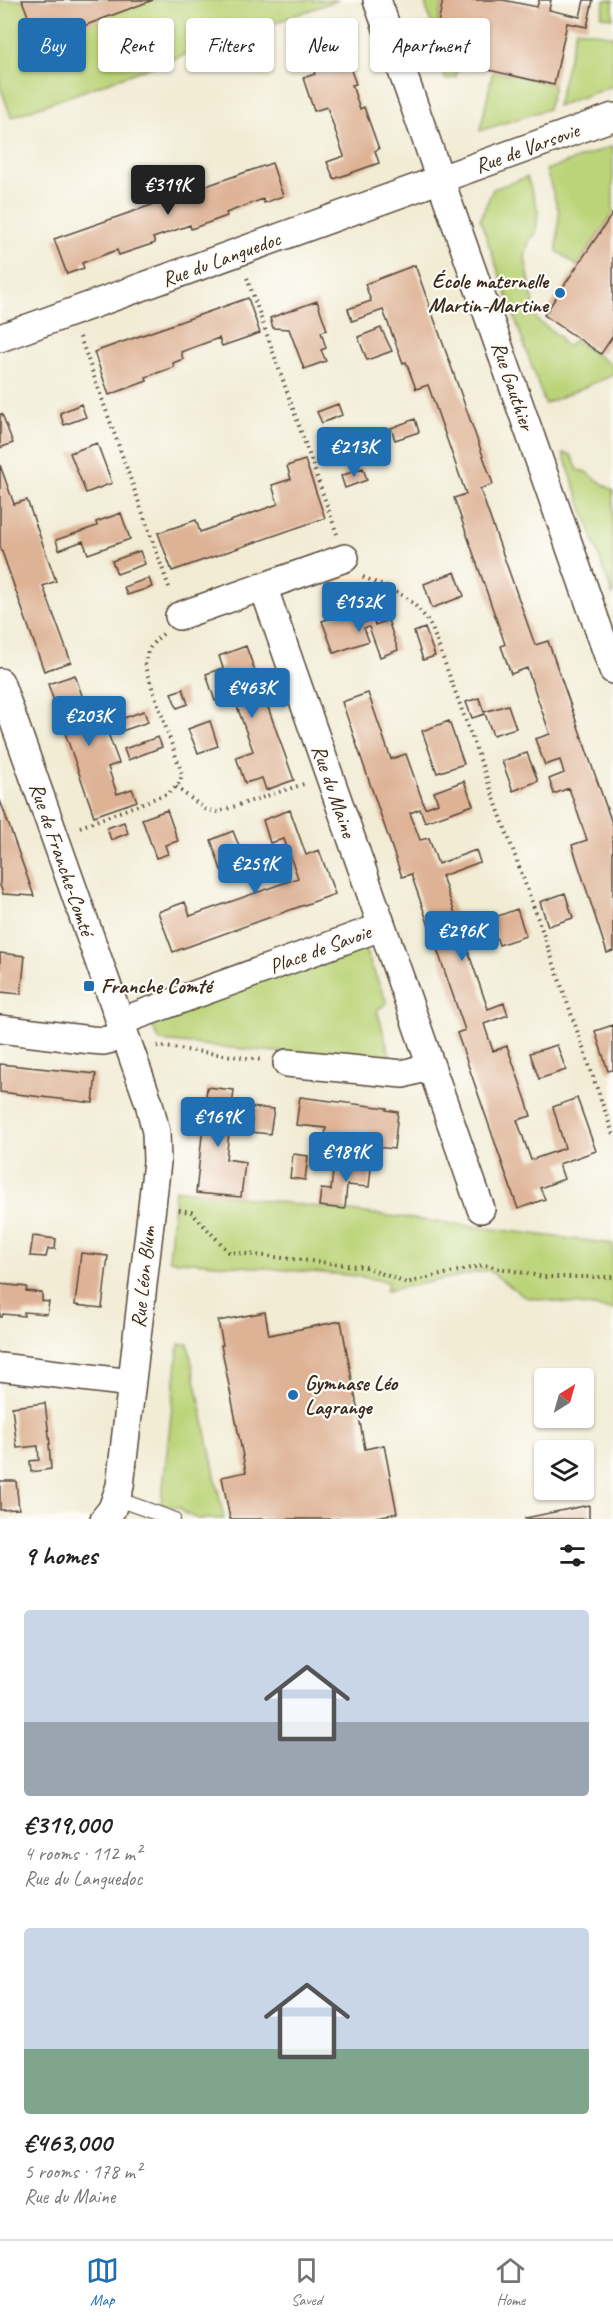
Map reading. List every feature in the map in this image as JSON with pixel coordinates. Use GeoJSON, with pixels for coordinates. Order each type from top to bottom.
{"type":"FeatureCollection","features":[{"type":"Feature","properties":{"kind":"street","name":"Rue Gauthier"},"geometry":{"type":"LineString","coordinates":[[377,0],[613,670]]}},
{"type":"Feature","properties":{"kind":"street","name":"Rue de Varsovie"},"geometry":{"type":"LineString","coordinates":[[441,180],[613,117]]}},
{"type":"Feature","properties":{"kind":"street","name":"Rue du Languedoc"},"geometry":{"type":"LineString","coordinates":[[0,338],[441,180]]}},
{"type":"Feature","properties":{"kind":"street"},"geometry":{"type":"LineString","coordinates":[[180,616],[345,558]]}},
{"type":"Feature","properties":{"kind":"street","name":"Rue du Maine"},"geometry":{"type":"LineString","coordinates":[[262,586],[381,927]]}},
{"type":"Feature","properties":{"kind":"street","name":"Rue de Franche-Comté"},"geometry":{"type":"LineString","coordinates":[[0,682],[124,1033]]}},
{"type":"Feature","properties":{"kind":"street","name":"Place de Savoie"},"geometry":{"type":"LineString","coordinates":[[0,1029],[103,1041],[381,927],[482,1209]]}},
{"type":"Feature","properties":{"kind":"street","name":"Rue Léon Blum"},"geometry":{"type":"LineString","coordinates":[[110,1509],[120,1486],[157,1162],[156,1132],[149,1103],[124,1033]]}},
{"type":"Feature","properties":{"kind":"street"},"geometry":{"type":"LineString","coordinates":[[287,1063],[403,1074],[430,1066]]}},
{"type":"Feature","properties":{"kind":"street"},"geometry":{"type":"LineString","coordinates":[[0,1367],[132,1383]]}},
{"type":"Feature","properties":{"kind":"lane"},"geometry":{"type":"LineString","coordinates":[[110,1509],[173,1519]]}},
{"type":"Feature","properties":{"kind":"path"},"geometry":{"type":"LineString","coordinates":[[238,253],[345,558],[350,567],[363,577],[413,601],[432,628],[537,915],[613,1134]]}},
{"type":"Feature","properties":{"kind":"path"},"geometry":{"type":"LineString","coordinates":[[54,836],[165,795],[176,787],[182,774],[145,667],[145,656],[151,647],[175,624],[180,616],[72,313]]}},
{"type":"Feature","properties":{"kind":"path"},"geometry":{"type":"LineString","coordinates":[[176,787],[205,809],[217,812],[328,776]]}},
{"type":"Feature","properties":{"kind":"path"},"geometry":{"type":"LineString","coordinates":[[124,1033],[287,1063]]}},
{"type":"Feature","properties":{"kind":"path"},"geometry":{"type":"LineString","coordinates":[[152,1205],[191,1212],[229,1252],[366,1267],[406,1283],[484,1265],[544,1277],[613,1277]]}},
{"type":"Feature","properties":{"kind":"green space"},"geometry":{"type":"Polygon","coordinates":[[[0,0],[338,0],[274,23],[274,18],[186,18],[186,54],[174,59],[174,18],[98,18],[98,72],[137,72],[11,117],[0,86],[0,0]]]}},
{"type":"Feature","properties":{"kind":"green space"},"geometry":{"type":"Polygon","coordinates":[[[424,0],[443,0],[439,18],[429,18],[424,0]]]}},
{"type":"Feature","properties":{"kind":"green space"},"geometry":{"type":"Polygon","coordinates":[[[605,0],[613,0],[613,18],[601,16],[605,0]]]}},
{"type":"Feature","properties":{"kind":"green space"},"geometry":{"type":"Polygon","coordinates":[[[576,29],[613,36],[613,86],[557,106],[576,29]]]}},
{"type":"Feature","properties":{"kind":"green space"},"geometry":{"type":"Polygon","coordinates":[[[493,71],[554,85],[548,109],[480,131],[493,71]]]}},
{"type":"Feature","properties":{"kind":"green space"},"geometry":{"type":"Polygon","coordinates":[[[443,72],[457,72],[456,77],[446,80],[443,72]]]}},
{"type":"Feature","properties":{"kind":"green space"},"geometry":{"type":"Polygon","coordinates":[[[613,146],[613,213],[577,266],[557,251],[559,212],[546,170],[613,146]]]}},
{"type":"Feature","properties":{"kind":"green space"},"geometry":{"type":"Polygon","coordinates":[[[527,177],[538,210],[536,234],[529,241],[525,258],[537,320],[560,337],[562,343],[568,347],[574,340],[613,366],[613,375],[545,404],[480,219],[493,189],[527,177]]]}},
{"type":"Feature","properties":{"kind":"green space"},"geometry":{"type":"Polygon","coordinates":[[[563,453],[571,455],[578,470],[586,472],[613,491],[613,596],[563,453]]]}},
{"type":"Feature","properties":{"kind":"green space"},"geometry":{"type":"Polygon","coordinates":[[[354,946],[365,950],[387,1003],[377,1010],[392,1063],[160,1041],[149,1020],[354,946]]]}},
{"type":"Feature","properties":{"kind":"green space"},"geometry":{"type":"Polygon","coordinates":[[[175,1189],[613,1244],[613,1310],[525,1297],[488,1270],[386,1291],[388,1282],[358,1276],[169,1260],[175,1189]]]}},
{"type":"Feature","properties":{"kind":"green space"},"geometry":{"type":"Polygon","coordinates":[[[179,1344],[188,1344],[224,1519],[198,1519],[182,1512],[181,1508],[161,1505],[179,1344]]]}},
{"type":"Feature","properties":{"kind":"building"},"geometry":{"type":"Polygon","coordinates":[[[22,0],[153,0],[105,18],[98,18],[98,21],[86,25],[86,18],[29,18],[22,0]]]}},
{"type":"Feature","properties":{"kind":"building"},"geometry":{"type":"Polygon","coordinates":[[[443,0],[503,0],[537,7],[539,0],[551,0],[549,10],[580,17],[584,0],[593,0],[587,27],[567,23],[554,85],[490,70],[490,18],[439,18],[443,0]]]}},
{"type":"Feature","properties":{"kind":"building"},"geometry":{"type":"Polygon","coordinates":[[[314,72],[352,72],[356,84],[352,85],[360,109],[364,107],[379,149],[375,151],[379,163],[334,179],[327,162],[344,156],[327,107],[314,111],[303,78],[315,74],[314,72]]]}},
{"type":"Feature","properties":{"kind":"building"},"geometry":{"type":"Polygon","coordinates":[[[272,163],[283,196],[264,203],[263,199],[226,213],[227,216],[191,229],[190,225],[153,238],[155,243],[119,255],[117,250],[82,263],[84,268],[67,274],[54,239],[163,201],[160,190],[182,182],[186,193],[272,163]]]}},
{"type":"Feature","properties":{"kind":"building"},"geometry":{"type":"Polygon","coordinates":[[[613,213],[613,336],[601,354],[544,315],[613,213]]]}},
{"type":"Feature","properties":{"kind":"building"},"geometry":{"type":"Polygon","coordinates":[[[415,265],[493,484],[480,489],[535,645],[548,641],[613,826],[613,951],[607,953],[572,845],[587,840],[569,788],[554,794],[549,779],[564,773],[560,760],[545,765],[535,739],[550,734],[527,668],[511,674],[501,646],[505,644],[454,498],[466,494],[428,385],[416,389],[406,362],[403,363],[383,310],[352,321],[348,309],[371,301],[365,284],[415,265]]]}},
{"type":"Feature","properties":{"kind":"building"},"geometry":{"type":"Polygon","coordinates":[[[248,298],[260,333],[222,346],[219,338],[181,352],[183,359],[173,363],[174,367],[146,377],[147,381],[109,395],[94,352],[248,298]]]}},
{"type":"Feature","properties":{"kind":"building"},"geometry":{"type":"Polygon","coordinates":[[[317,301],[327,330],[321,332],[326,348],[321,350],[326,361],[304,369],[289,329],[273,328],[270,318],[317,301]]]}},
{"type":"Feature","properties":{"kind":"building"},"geometry":{"type":"Polygon","coordinates":[[[381,328],[392,351],[367,360],[358,337],[381,328]]]}},
{"type":"Feature","properties":{"kind":"building"},"geometry":{"type":"Polygon","coordinates":[[[81,404],[86,417],[64,425],[60,413],[81,404]]]}},
{"type":"Feature","properties":{"kind":"building"},"geometry":{"type":"Polygon","coordinates":[[[338,404],[342,415],[322,423],[317,412],[338,404]]]}},
{"type":"Feature","properties":{"kind":"building"},"geometry":{"type":"Polygon","coordinates":[[[0,414],[2,414],[13,443],[0,448],[0,414]]]}},
{"type":"Feature","properties":{"kind":"building"},"geometry":{"type":"Polygon","coordinates":[[[415,419],[419,432],[395,440],[391,428],[415,419]]]}},
{"type":"Feature","properties":{"kind":"building"},"geometry":{"type":"Polygon","coordinates":[[[97,443],[112,483],[86,493],[70,453],[97,443]]]}},
{"type":"Feature","properties":{"kind":"building"},"geometry":{"type":"Polygon","coordinates":[[[305,460],[325,518],[172,571],[158,533],[196,520],[200,532],[278,504],[272,485],[291,479],[287,466],[305,460]]]}},
{"type":"Feature","properties":{"kind":"building"},"geometry":{"type":"Polygon","coordinates":[[[0,465],[14,504],[27,500],[56,581],[43,586],[71,662],[44,671],[0,546],[0,465]]]}},
{"type":"Feature","properties":{"kind":"building"},"geometry":{"type":"Polygon","coordinates":[[[363,468],[367,480],[345,488],[341,476],[363,468]]]}},
{"type":"Feature","properties":{"kind":"building"},"geometry":{"type":"Polygon","coordinates":[[[121,513],[130,539],[88,554],[83,541],[59,550],[56,540],[97,526],[96,522],[121,513]]]}},
{"type":"Feature","properties":{"kind":"building"},"geometry":{"type":"Polygon","coordinates":[[[140,551],[145,564],[117,574],[112,561],[140,551]]]}},
{"type":"Feature","properties":{"kind":"building"},"geometry":{"type":"Polygon","coordinates":[[[455,572],[464,596],[432,608],[424,584],[455,572]]]}},
{"type":"Feature","properties":{"kind":"building"},"geometry":{"type":"Polygon","coordinates":[[[149,578],[152,587],[127,595],[124,587],[149,578]]]}},
{"type":"Feature","properties":{"kind":"building"},"geometry":{"type":"Polygon","coordinates":[[[358,609],[362,623],[373,619],[375,625],[388,620],[398,650],[380,657],[369,627],[364,628],[369,641],[334,653],[322,621],[358,609]]]}},
{"type":"Feature","properties":{"kind":"building"},"geometry":{"type":"Polygon","coordinates":[[[425,628],[435,656],[423,660],[414,632],[425,628]]]}},
{"type":"Feature","properties":{"kind":"building"},"geometry":{"type":"Polygon","coordinates":[[[246,646],[294,780],[266,790],[262,778],[245,783],[236,757],[253,751],[233,695],[215,701],[206,674],[223,668],[219,656],[246,646]]]}},
{"type":"Feature","properties":{"kind":"building"},"geometry":{"type":"Polygon","coordinates":[[[75,675],[88,713],[99,709],[119,763],[108,767],[117,794],[132,789],[137,801],[94,816],[48,684],[75,675]]]}},
{"type":"Feature","properties":{"kind":"building"},"geometry":{"type":"Polygon","coordinates":[[[183,689],[188,704],[177,708],[171,693],[183,689]]]}},
{"type":"Feature","properties":{"kind":"building"},"geometry":{"type":"Polygon","coordinates":[[[368,693],[391,759],[406,754],[425,808],[438,803],[434,792],[464,781],[473,805],[425,822],[420,809],[410,813],[420,840],[429,838],[438,864],[476,850],[480,862],[442,876],[488,1009],[504,1003],[508,1015],[484,1024],[493,1051],[507,1046],[526,1100],[531,1116],[517,1120],[531,1160],[565,1148],[553,1107],[577,1098],[596,1151],[559,1164],[564,1179],[540,1188],[545,1199],[518,1209],[457,1033],[465,1030],[411,874],[402,877],[342,702],[368,693]]]}},
{"type":"Feature","properties":{"kind":"building"},"geometry":{"type":"Polygon","coordinates":[[[479,698],[484,712],[508,705],[516,728],[493,735],[485,714],[472,718],[466,702],[479,698]]]}},
{"type":"Feature","properties":{"kind":"building"},"geometry":{"type":"Polygon","coordinates":[[[144,711],[148,722],[119,732],[115,721],[144,711]]]}},
{"type":"Feature","properties":{"kind":"building"},"geometry":{"type":"Polygon","coordinates":[[[210,721],[218,746],[198,753],[188,729],[210,721]]]}},
{"type":"Feature","properties":{"kind":"building"},"geometry":{"type":"Polygon","coordinates":[[[449,721],[464,764],[437,773],[422,731],[449,721]]]}},
{"type":"Feature","properties":{"kind":"building"},"geometry":{"type":"Polygon","coordinates":[[[158,737],[162,747],[128,760],[124,749],[158,737]]]}},
{"type":"Feature","properties":{"kind":"building"},"geometry":{"type":"Polygon","coordinates":[[[527,753],[538,781],[513,791],[502,761],[527,753]]]}},
{"type":"Feature","properties":{"kind":"building"},"geometry":{"type":"Polygon","coordinates":[[[0,800],[34,896],[3,894],[0,885],[0,800]]]}},
{"type":"Feature","properties":{"kind":"building"},"geometry":{"type":"Polygon","coordinates":[[[167,810],[178,841],[165,845],[168,854],[156,858],[142,819],[167,810]]]}},
{"type":"Feature","properties":{"kind":"building"},"geometry":{"type":"Polygon","coordinates":[[[290,810],[306,855],[319,850],[335,894],[173,952],[158,912],[185,902],[190,916],[298,878],[284,839],[270,843],[263,820],[290,810]]]}},
{"type":"Feature","properties":{"kind":"building"},"geometry":{"type":"Polygon","coordinates":[[[124,822],[128,833],[111,840],[107,828],[124,822]]]}},
{"type":"Feature","properties":{"kind":"building"},"geometry":{"type":"Polygon","coordinates":[[[233,831],[245,861],[221,870],[211,840],[233,831]]]}},
{"type":"Feature","properties":{"kind":"building"},"geometry":{"type":"Polygon","coordinates":[[[565,893],[573,918],[548,926],[540,902],[565,893]]]}},
{"type":"Feature","properties":{"kind":"building"},"geometry":{"type":"Polygon","coordinates":[[[517,909],[526,936],[499,945],[490,919],[517,909]]]}},
{"type":"Feature","properties":{"kind":"building"},"geometry":{"type":"Polygon","coordinates":[[[0,953],[25,956],[21,994],[0,992],[0,953]]]}},
{"type":"Feature","properties":{"kind":"building"},"geometry":{"type":"Polygon","coordinates":[[[613,1025],[613,1070],[608,1071],[595,1031],[613,1025]]]}},
{"type":"Feature","properties":{"kind":"building"},"geometry":{"type":"Polygon","coordinates":[[[557,1045],[566,1070],[539,1079],[530,1053],[557,1045]]]}},
{"type":"Feature","properties":{"kind":"building"},"geometry":{"type":"Polygon","coordinates":[[[0,1064],[96,1074],[93,1103],[0,1092],[0,1064]]]}},
{"type":"Feature","properties":{"kind":"building"},"geometry":{"type":"Polygon","coordinates":[[[207,1087],[234,1090],[226,1159],[245,1162],[241,1197],[196,1193],[207,1087]]]}},
{"type":"Feature","properties":{"kind":"building"},"geometry":{"type":"Polygon","coordinates":[[[300,1097],[387,1108],[386,1110],[398,1112],[394,1149],[324,1141],[326,1128],[296,1125],[300,1097]]]}},
{"type":"Feature","properties":{"kind":"building"},"geometry":{"type":"Polygon","coordinates":[[[247,1107],[274,1109],[270,1134],[250,1132],[252,1120],[245,1119],[247,1107]]]}},
{"type":"Feature","properties":{"kind":"building"},"geometry":{"type":"Polygon","coordinates":[[[293,1154],[308,1156],[305,1180],[290,1178],[293,1154]]]}},
{"type":"Feature","properties":{"kind":"building"},"geometry":{"type":"Polygon","coordinates":[[[351,1157],[372,1159],[369,1187],[347,1185],[345,1209],[319,1206],[321,1189],[331,1190],[333,1171],[349,1173],[351,1157]]]}},
{"type":"Feature","properties":{"kind":"building"},"geometry":{"type":"Polygon","coordinates":[[[33,1236],[56,1239],[55,1249],[48,1249],[46,1257],[30,1256],[33,1236]]]}},
{"type":"Feature","properties":{"kind":"building"},"geometry":{"type":"Polygon","coordinates":[[[81,1253],[108,1256],[102,1308],[75,1305],[81,1253]]]}},
{"type":"Feature","properties":{"kind":"building"},"geometry":{"type":"Polygon","coordinates":[[[0,1284],[27,1287],[26,1291],[42,1293],[42,1301],[49,1302],[47,1314],[24,1312],[24,1316],[3,1314],[0,1317],[0,1284]]]}},
{"type":"Feature","properties":{"kind":"building","name":"Gymnase Léo Lagrange"},"geometry":{"type":"Polygon","coordinates":[[[265,1312],[269,1335],[341,1321],[365,1449],[384,1445],[397,1513],[366,1519],[230,1519],[222,1477],[246,1472],[218,1321],[265,1312]]]}},
{"type":"Feature","properties":{"kind":"building"},"geometry":{"type":"Polygon","coordinates":[[[45,1403],[51,1469],[31,1472],[30,1461],[39,1460],[38,1446],[17,1448],[12,1407],[45,1403]]]}},
{"type":"Feature","properties":{"kind":"building"},"geometry":{"type":"Polygon","coordinates":[[[0,1481],[16,1481],[19,1509],[0,1510],[0,1481]]]}},
{"type":"Feature","properties":{"kind":"building"},"geometry":{"type":"Polygon","coordinates":[[[589,1505],[589,1519],[525,1519],[525,1518],[589,1505]]]}},
{"type":"Feature","properties":{"kind":"place","name":"École maternelle Martin-Martine"},"geometry":{"type":"Point","coordinates":[560,293]}},
{"type":"Feature","properties":{"kind":"place","name":"Franche Comté"},"geometry":{"type":"Point","coordinates":[89,986]}},
{"type":"Feature","properties":{"kind":"place","name":"Gymnase Léo Lagrange"},"geometry":{"type":"Point","coordinates":[293,1395]}}]}
